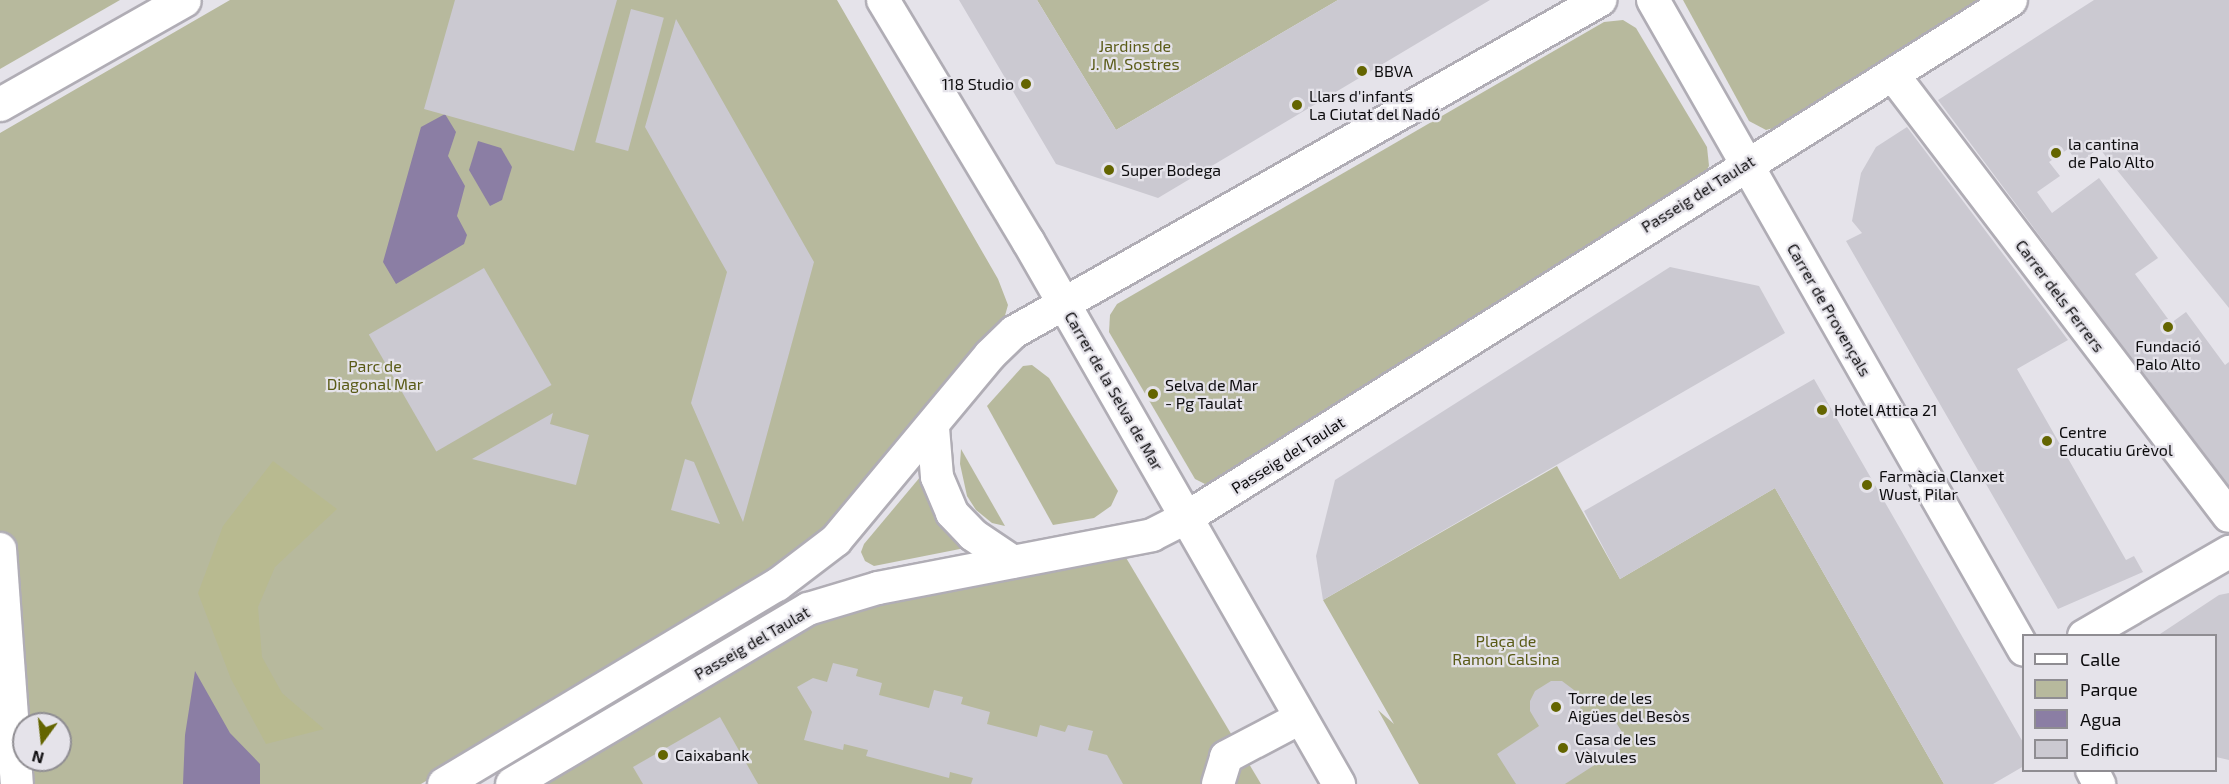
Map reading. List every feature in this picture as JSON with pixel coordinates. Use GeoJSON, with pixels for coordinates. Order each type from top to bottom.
{"type":"FeatureCollection","features":[{"type":"Feature","properties":{"kind":"main road"},"geometry":{"type":"LineString","coordinates":[[0,104],[184,0]]}},
{"type":"Feature","properties":{"kind":"street","name":"Carrer de la Selva de Mar"},"geometry":{"type":"LineString","coordinates":[[884,0],[1063,302],[1339,784]]}},
{"type":"Feature","properties":{"kind":"street"},"geometry":{"type":"LineString","coordinates":[[444,784],[777,585],[836,540],[933,428],[990,355],[1014,332],[1063,302],[1600,0]]}},
{"type":"Feature","properties":{"kind":"street","name":"Carrer de Provençals"},"geometry":{"type":"LineString","coordinates":[[1653,0],[2022,646]]}},
{"type":"Feature","properties":{"kind":"street","name":"Passeig del Taulat"},"geometry":{"type":"LineString","coordinates":[[512,784],[808,609],[878,588],[1152,535],[1186,518],[1746,163],[1893,75],[2011,0]]}},
{"type":"Feature","properties":{"kind":"street","name":"Carrer dels Ferrers"},"geometry":{"type":"LineString","coordinates":[[1893,75],[2229,516]]}},
{"type":"Feature","properties":{"kind":"street"},"geometry":{"type":"LineString","coordinates":[[933,428],[937,477],[952,513],[973,535],[1013,562]]}},
{"type":"Feature","properties":{"kind":"street"},"geometry":{"type":"LineString","coordinates":[[0,549],[17,784]]}},
{"type":"Feature","properties":{"kind":"street"},"geometry":{"type":"LineString","coordinates":[[2087,634],[2229,552]]}},
{"type":"Feature","properties":{"kind":"street"},"geometry":{"type":"LineString","coordinates":[[1218,784],[1226,757],[1300,718]]}},
{"type":"Feature","properties":{"kind":"green space"},"geometry":{"type":"Polygon","coordinates":[[[0,0],[120,0],[0,69],[0,0]]]}},
{"type":"Feature","properties":{"kind":"green space","name":"Parc de Diagonal Mar"},"geometry":{"type":"Polygon","coordinates":[[[230,0],[837,0],[998,279],[1008,305],[1002,326],[832,534],[421,784],[0,784],[0,133],[230,0]]]}},
{"type":"Feature","properties":{"kind":"green space","name":"Jardins de J. M. Sostres"},"geometry":{"type":"Polygon","coordinates":[[[1037,0],[1338,0],[1116,130],[1037,0]]]}},
{"type":"Feature","properties":{"kind":"green space"},"geometry":{"type":"Polygon","coordinates":[[[1683,0],[1985,0],[1788,124],[1766,130],[1749,121],[1683,0]]]}},
{"type":"Feature","properties":{"kind":"green space"},"geometry":{"type":"Polygon","coordinates":[[[1623,20],[1636,28],[1707,147],[1709,166],[1700,180],[1217,482],[1205,484],[1195,479],[1109,332],[1110,315],[1117,304],[1604,22],[1623,20]]]}},
{"type":"Feature","properties":{"kind":"green space"},"geometry":{"type":"Polygon","coordinates":[[[1032,365],[1049,378],[1118,491],[1111,506],[1094,518],[1053,525],[987,406],[1023,366],[1032,365]]]}},
{"type":"Feature","properties":{"kind":"green space"},"geometry":{"type":"Polygon","coordinates":[[[961,449],[1005,526],[992,523],[976,510],[967,496],[960,464],[961,449]]]}},
{"type":"Feature","properties":{"kind":"green space"},"geometry":{"type":"Polygon","coordinates":[[[273,461],[337,509],[275,567],[258,607],[262,657],[282,693],[324,729],[266,744],[231,679],[198,593],[223,526],[273,461]]]}},
{"type":"Feature","properties":{"kind":"green space","name":"Plaça de Ramon Calsina"},"geometry":{"type":"Polygon","coordinates":[[[1557,466],[1620,579],[1775,488],[1944,784],[1419,784],[1378,710],[1394,724],[1323,600],[1557,466]]]}},
{"type":"Feature","properties":{"kind":"green space"},"geometry":{"type":"Polygon","coordinates":[[[926,470],[970,547],[874,566],[865,561],[861,552],[864,544],[926,470]]]}},
{"type":"Feature","properties":{"kind":"green space"},"geometry":{"type":"Polygon","coordinates":[[[1122,551],[1261,784],[537,784],[822,618],[868,597],[1122,551]]]}},
{"type":"Feature","properties":{"kind":"water"},"geometry":{"type":"Polygon","coordinates":[[[445,114],[456,132],[448,156],[465,186],[457,216],[467,235],[464,244],[396,284],[383,262],[421,127],[445,114]]]}},
{"type":"Feature","properties":{"kind":"water"},"geometry":{"type":"Polygon","coordinates":[[[478,141],[501,148],[512,167],[502,200],[490,206],[469,170],[478,141]]]}},
{"type":"Feature","properties":{"kind":"water"},"geometry":{"type":"Polygon","coordinates":[[[195,671],[230,733],[260,764],[260,784],[183,784],[185,735],[195,671]]]}},
{"type":"Feature","properties":{"kind":"building"},"geometry":{"type":"Polygon","coordinates":[[[455,0],[617,0],[574,151],[424,109],[455,0]]]}},
{"type":"Feature","properties":{"kind":"building"},"geometry":{"type":"Polygon","coordinates":[[[959,0],[1037,0],[1116,130],[1338,0],[1490,0],[1158,198],[1056,164],[959,0]]]}},
{"type":"Feature","properties":{"kind":"building","name":"Fundació Palo Alto"},"geometry":{"type":"Polygon","coordinates":[[[2094,0],[2229,0],[2229,308],[2099,148],[2078,164],[2068,149],[2049,162],[2060,176],[2037,192],[2052,213],[2099,178],[2158,258],[2135,274],[2171,323],[2186,312],[2225,365],[2229,362],[2229,489],[1938,100],[2094,0]]]}},
{"type":"Feature","properties":{"kind":"building"},"geometry":{"type":"Polygon","coordinates":[[[631,9],[664,18],[628,151],[595,142],[631,9]]]}},
{"type":"Feature","properties":{"kind":"building"},"geometry":{"type":"Polygon","coordinates":[[[676,19],[814,262],[743,522],[691,403],[727,272],[645,127],[676,19]]]}},
{"type":"Feature","properties":{"kind":"building","name":"Centre Educatiu Grèvol"},"geometry":{"type":"Polygon","coordinates":[[[1907,127],[2068,340],[2017,369],[2126,560],[2134,556],[2143,572],[2058,609],[1846,241],[1862,233],[1852,221],[1861,173],[1876,147],[1907,127]]]}},
{"type":"Feature","properties":{"kind":"building"},"geometry":{"type":"Polygon","coordinates":[[[1670,267],[1759,286],[1785,333],[1323,600],[1316,556],[1335,480],[1670,267]]]}},
{"type":"Feature","properties":{"kind":"building"},"geometry":{"type":"Polygon","coordinates":[[[484,268],[552,385],[436,451],[369,334],[484,268]]]}},
{"type":"Feature","properties":{"kind":"building"},"geometry":{"type":"Polygon","coordinates":[[[1814,379],[2022,741],[2022,767],[1993,784],[1944,784],[1775,488],[1620,579],[1584,511],[1814,379]]]}},
{"type":"Feature","properties":{"kind":"building"},"geometry":{"type":"Polygon","coordinates":[[[553,413],[550,424],[589,435],[576,485],[472,459],[553,413]]]}},
{"type":"Feature","properties":{"kind":"building"},"geometry":{"type":"Polygon","coordinates":[[[685,459],[694,462],[720,524],[671,510],[685,459]]]}},
{"type":"Feature","properties":{"kind":"building"},"geometry":{"type":"Polygon","coordinates":[[[2229,593],[2229,760],[2217,757],[2217,634],[2160,634],[2219,595],[2229,593]]]}},
{"type":"Feature","properties":{"kind":"building"},"geometry":{"type":"Polygon","coordinates":[[[833,663],[858,669],[856,676],[882,683],[879,695],[929,708],[934,690],[963,697],[961,704],[990,712],[987,724],[1037,737],[1040,725],[1065,732],[1068,725],[1093,731],[1088,750],[1107,755],[1123,784],[971,784],[973,778],[950,772],[949,778],[866,756],[868,750],[844,744],[843,750],[804,740],[812,712],[797,687],[813,678],[827,682],[833,663]]]}},
{"type":"Feature","properties":{"kind":"building","name":"Casa de les Vàlvules"},"geometry":{"type":"Polygon","coordinates":[[[1551,681],[1562,681],[1578,693],[1581,702],[1579,718],[1586,728],[1610,713],[1629,743],[1565,784],[1516,784],[1497,754],[1539,726],[1530,711],[1530,701],[1535,691],[1551,681]]]}},
{"type":"Feature","properties":{"kind":"building"},"geometry":{"type":"Polygon","coordinates":[[[720,717],[758,784],[643,784],[633,767],[720,717]]]}},
{"type":"Feature","properties":{"kind":"place","name":"BBVA"},"geometry":{"type":"Point","coordinates":[1362,71]}},
{"type":"Feature","properties":{"kind":"place","name":"118 Studio"},"geometry":{"type":"Point","coordinates":[1026,84]}},
{"type":"Feature","properties":{"kind":"place","name":"Llars d'infants La Ciutat del Nadó"},"geometry":{"type":"Point","coordinates":[1297,105]}},
{"type":"Feature","properties":{"kind":"place","name":"la cantina de Palo Alto"},"geometry":{"type":"Point","coordinates":[2056,153]}},
{"type":"Feature","properties":{"kind":"place","name":"Super Bodega"},"geometry":{"type":"Point","coordinates":[1109,170]}},
{"type":"Feature","properties":{"kind":"place","name":"Fundació Palo Alto"},"geometry":{"type":"Point","coordinates":[2168,327]}},
{"type":"Feature","properties":{"kind":"place","name":"Selva de Mar - Pg Taulat"},"geometry":{"type":"Point","coordinates":[1153,394]}},
{"type":"Feature","properties":{"kind":"place","name":"Hotel Attica 21"},"geometry":{"type":"Point","coordinates":[1822,410]}},
{"type":"Feature","properties":{"kind":"place","name":"Centre Educatiu Grèvol"},"geometry":{"type":"Point","coordinates":[2047,441]}},
{"type":"Feature","properties":{"kind":"place","name":"Farmàcia Clanxet Wust, Pilar"},"geometry":{"type":"Point","coordinates":[1867,485]}},
{"type":"Feature","properties":{"kind":"place","name":"Torre de les Aigües del Besòs"},"geometry":{"type":"Point","coordinates":[1556,707]}},
{"type":"Feature","properties":{"kind":"place","name":"Casa de les Vàlvules"},"geometry":{"type":"Point","coordinates":[1563,748]}},
{"type":"Feature","properties":{"kind":"place","name":"Caixabank"},"geometry":{"type":"Point","coordinates":[663,755]}}]}
